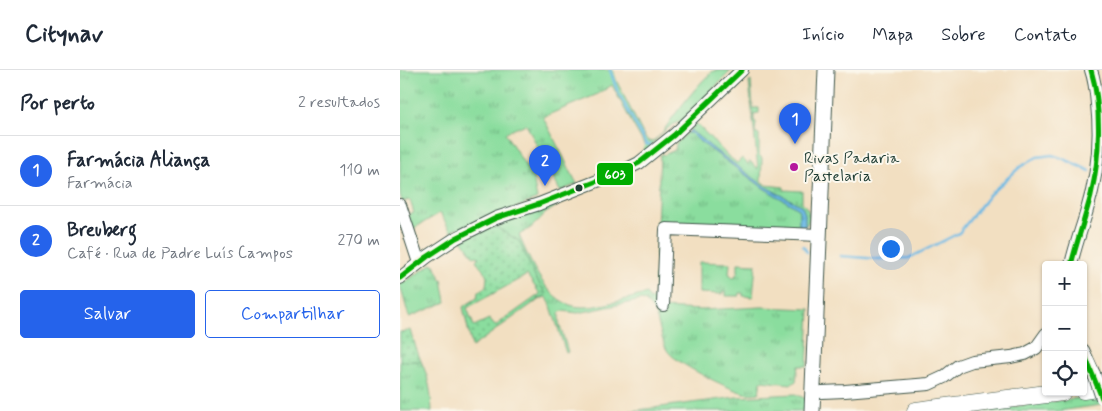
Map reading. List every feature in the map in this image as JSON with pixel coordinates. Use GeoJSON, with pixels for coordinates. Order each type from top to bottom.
{"type":"FeatureCollection","features":[{"type":"Feature","properties":{"kind":"highway"},"geometry":{"type":"LineString","coordinates":[[1087,386],[1098,375]]}},
{"type":"Feature","properties":{"kind":"highway"},"geometry":{"type":"LineString","coordinates":[[916,411],[1042,395]]}},
{"type":"Feature","properties":{"kind":"main road"},"geometry":{"type":"LineString","coordinates":[[818,404],[819,235],[826,70]]}},
{"type":"Feature","properties":{"kind":"main road"},"geometry":{"type":"LineString","coordinates":[[818,404],[834,70]]}},
{"type":"Feature","properties":{"kind":"street"},"geometry":{"type":"LineString","coordinates":[[400,278],[456,238],[496,218],[539,204],[639,163],[674,135],[742,70]]}},
{"type":"Feature","properties":{"kind":"street"},"geometry":{"type":"LineString","coordinates":[[1072,261],[1075,245],[1088,209],[1100,149],[1100,130],[1094,79],[1091,70]]}},
{"type":"Feature","properties":{"kind":"street"},"geometry":{"type":"LineString","coordinates":[[400,205],[419,263]]}},
{"type":"Feature","properties":{"kind":"street"},"geometry":{"type":"LineString","coordinates":[[663,306],[666,229],[819,235]]}},
{"type":"Feature","properties":{"kind":"street"},"geometry":{"type":"LineString","coordinates":[[818,404],[845,392],[929,384],[944,377],[958,366],[972,361],[1025,354],[1036,348],[1042,340]]}},
{"type":"Feature","properties":{"kind":"street"},"geometry":{"type":"LineString","coordinates":[[1084,351],[1098,375],[1102,398]]}},
{"type":"Feature","properties":{"kind":"green space"},"geometry":{"type":"Polygon","coordinates":[[[400,70],[613,70],[645,138],[650,142],[658,137],[689,97],[713,71],[732,70],[681,121],[661,134],[646,153],[643,148],[645,146],[612,85],[598,94],[543,117],[577,184],[560,191],[526,124],[505,133],[533,178],[537,199],[461,230],[456,228],[451,232],[440,213],[411,230],[407,215],[414,213],[410,200],[402,202],[400,194],[400,70]]]}},
{"type":"Feature","properties":{"kind":"green space"},"geometry":{"type":"Polygon","coordinates":[[[751,81],[753,108],[759,108],[759,113],[754,114],[754,121],[756,122],[755,134],[759,134],[759,155],[762,158],[761,181],[766,185],[784,187],[784,190],[802,191],[802,202],[810,217],[805,227],[805,214],[802,206],[766,187],[690,130],[696,123],[737,163],[742,158],[748,164],[750,161],[758,169],[749,82],[751,81]]]}},
{"type":"Feature","properties":{"kind":"green space"},"geometry":{"type":"Polygon","coordinates":[[[687,133],[691,133],[699,141],[765,189],[799,209],[799,227],[663,223],[659,308],[702,310],[762,307],[810,309],[807,366],[798,366],[796,381],[792,384],[761,381],[759,393],[752,394],[737,391],[702,375],[680,362],[667,350],[652,309],[642,300],[578,313],[562,311],[559,313],[559,322],[568,352],[566,353],[547,298],[545,297],[534,303],[546,294],[535,277],[519,241],[491,224],[560,204],[519,235],[535,269],[550,291],[570,305],[582,307],[605,304],[646,294],[650,299],[654,298],[660,155],[675,150],[676,144],[687,133]]]}},
{"type":"Feature","properties":{"kind":"green space"},"geometry":{"type":"Polygon","coordinates":[[[491,224],[519,241],[535,277],[546,294],[472,347],[463,307],[477,298],[478,292],[486,287],[487,276],[476,260],[479,257],[474,257],[462,240],[491,224]],[[527,275],[467,308],[474,326],[489,319],[495,326],[540,294],[527,275]]]}},
{"type":"Feature","properties":{"kind":"green space"},"geometry":{"type":"Polygon","coordinates":[[[699,262],[730,263],[729,274],[731,277],[735,277],[738,274],[738,263],[756,264],[753,297],[743,296],[743,293],[739,293],[739,296],[726,296],[726,292],[722,292],[722,294],[699,293],[699,262]]]}},
{"type":"Feature","properties":{"kind":"green space"},"geometry":{"type":"Polygon","coordinates":[[[433,263],[440,275],[440,279],[442,279],[446,302],[409,317],[400,285],[433,263]]]}},
{"type":"Feature","properties":{"kind":"green space"},"geometry":{"type":"Polygon","coordinates":[[[411,330],[421,361],[400,361],[400,332],[411,330]]]}},
{"type":"Feature","properties":{"kind":"green space"},"geometry":{"type":"Polygon","coordinates":[[[400,361],[421,361],[429,385],[432,411],[400,411],[400,361]]]}},
{"type":"Feature","properties":{"kind":"green space"},"geometry":{"type":"Polygon","coordinates":[[[796,394],[806,399],[805,411],[630,411],[737,397],[796,394]]]}},
{"type":"Feature","properties":{"kind":"green space"},"geometry":{"type":"Polygon","coordinates":[[[1102,395],[1102,405],[1058,411],[981,411],[1102,395]]]}},
{"type":"Feature","properties":{"kind":"water"},"geometry":{"type":"Polygon","coordinates":[[[690,130],[766,187],[802,206],[805,214],[805,227],[799,227],[799,209],[765,189],[699,141],[691,133],[687,133],[690,130]]]}},
{"type":"Feature","properties":{"kind":"waterway"},"geometry":{"type":"LineString","coordinates":[[610,70],[617,90],[646,144],[651,145]]}},
{"type":"Feature","properties":{"kind":"waterway"},"geometry":{"type":"LineString","coordinates":[[840,256],[879,259],[909,258],[959,233],[990,194],[1020,167],[1037,157],[1052,155],[1090,171]]}},
{"type":"Feature","properties":{"kind":"waterway"},"geometry":{"type":"LineString","coordinates":[[803,246],[807,252]]}},
{"type":"Feature","properties":{"kind":"transit line","name":"603"},"geometry":{"type":"LineString","coordinates":[[400,278],[456,238],[496,218],[539,204],[639,163],[674,135],[742,70]]}},
{"type":"Feature","properties":{"kind":"transit line","name":"603"},"geometry":{"type":"LineString","coordinates":[[1072,261],[1091,195],[1098,149],[1097,100],[1091,70]]}},
{"type":"Feature","properties":{"kind":"transit line","name":"603"},"geometry":{"type":"LineString","coordinates":[[1087,361],[1102,398]]}},
{"type":"Feature","properties":{"kind":"place","name":"Farmácia Aliança"},"geometry":{"type":"Point","coordinates":[795,144]}},
{"type":"Feature","properties":{"kind":"place","name":"Rivas Padaria Pastelaria"},"geometry":{"type":"Point","coordinates":[794,167]}},
{"type":"Feature","properties":{"kind":"place","name":"Breuberg"},"geometry":{"type":"Point","coordinates":[545,186]}}]}
